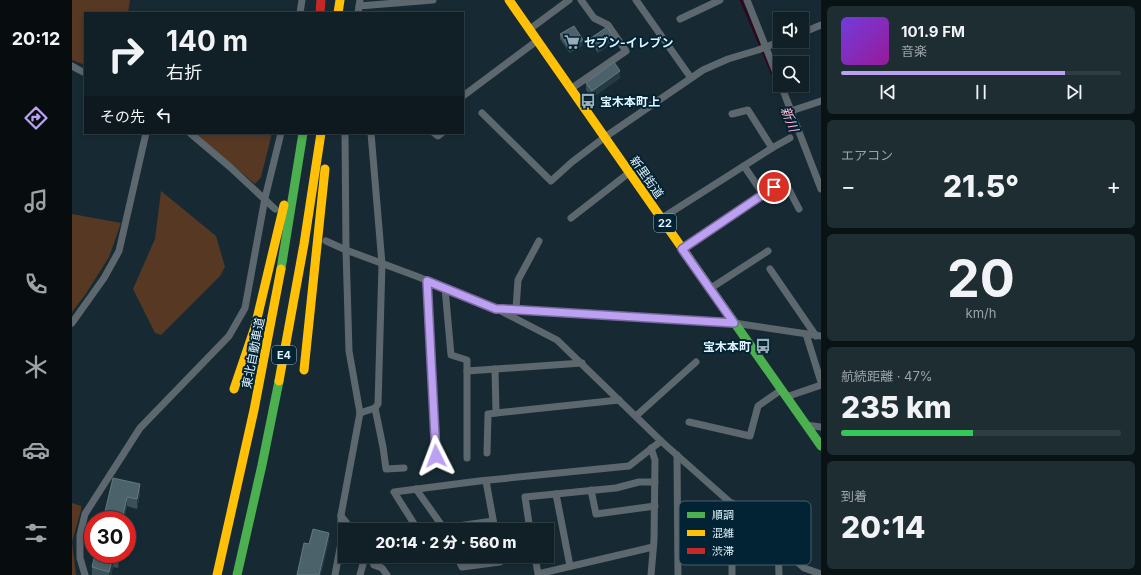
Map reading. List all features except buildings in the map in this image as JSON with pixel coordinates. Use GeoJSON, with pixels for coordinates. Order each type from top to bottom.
{"type":"FeatureCollection","features":[{"type":"Feature","properties":{"kind":"main road"},"geometry":{"type":"LineString","coordinates":[[320,12],[322,0]]}},
{"type":"Feature","properties":{"kind":"main road"},"geometry":{"type":"LineString","coordinates":[[338,12],[340,0]]}},
{"type":"Feature","properties":{"kind":"main road","name":"新里街道"},"geometry":{"type":"LineString","coordinates":[[509,0],[821,446]]}},
{"type":"Feature","properties":{"kind":"main road","name":"東北自動車道"},"geometry":{"type":"LineString","coordinates":[[218,575],[270,332],[303,134]]}},
{"type":"Feature","properties":{"kind":"main road","name":"E4"},"geometry":{"type":"LineString","coordinates":[[236,575],[268,437],[291,321],[321,134]]}},
{"type":"Feature","properties":{"kind":"main road"},"geometry":{"type":"LineString","coordinates":[[304,370],[327,156],[328,134]]}},
{"type":"Feature","properties":{"kind":"main road"},"geometry":{"type":"LineString","coordinates":[[234,389],[257,319],[282,210],[299,159]]}},
{"type":"Feature","properties":{"kind":"street"},"geometry":{"type":"LineString","coordinates":[[300,12],[302,0]]}},
{"type":"Feature","properties":{"kind":"street"},"geometry":{"type":"LineString","coordinates":[[359,6],[433,0]]}},
{"type":"Feature","properties":{"kind":"street"},"geometry":{"type":"LineString","coordinates":[[530,30],[569,0]]}},
{"type":"Feature","properties":{"kind":"street"},"geometry":{"type":"LineString","coordinates":[[572,88],[626,51],[608,24],[594,18],[580,0]]}},
{"type":"Feature","properties":{"kind":"street"},"geometry":{"type":"LineString","coordinates":[[636,0],[692,78]]}},
{"type":"Feature","properties":{"kind":"street"},"geometry":{"type":"LineString","coordinates":[[680,19],[720,0]]}},
{"type":"Feature","properties":{"kind":"street"},"geometry":{"type":"LineString","coordinates":[[747,0],[773,66]]}},
{"type":"Feature","properties":{"kind":"street"},"geometry":{"type":"LineString","coordinates":[[809,29],[821,25]]}},
{"type":"Feature","properties":{"kind":"street"},"geometry":{"type":"LineString","coordinates":[[464,95],[538,40]]}},
{"type":"Feature","properties":{"kind":"street"},"geometry":{"type":"LineString","coordinates":[[482,112],[551,181],[572,162],[605,137],[703,70],[728,59],[773,44]]}},
{"type":"Feature","properties":{"kind":"street"},"geometry":{"type":"LineString","coordinates":[[72,66],[84,72]]}},
{"type":"Feature","properties":{"kind":"street"},"geometry":{"type":"LineString","coordinates":[[783,92],[821,189]]}},
{"type":"Feature","properties":{"kind":"street"},"geometry":{"type":"LineString","coordinates":[[791,111],[821,101]]}},
{"type":"Feature","properties":{"kind":"street"},"geometry":{"type":"LineString","coordinates":[[732,114],[748,110],[772,148]]}},
{"type":"Feature","properties":{"kind":"street"},"geometry":{"type":"LineString","coordinates":[[72,323],[104,278],[119,251],[146,134]]}},
{"type":"Feature","properties":{"kind":"street"},"geometry":{"type":"LineString","coordinates":[[191,134],[265,198],[275,209]]}},
{"type":"Feature","properties":{"kind":"street"},"geometry":{"type":"LineString","coordinates":[[85,575],[80,558],[80,535],[85,514],[140,428],[228,336],[245,308],[265,198],[281,134]]}},
{"type":"Feature","properties":{"kind":"street"},"geometry":{"type":"LineString","coordinates":[[335,575],[341,543],[341,515],[360,413],[349,351],[345,134]]}},
{"type":"Feature","properties":{"kind":"street"},"geometry":{"type":"LineString","coordinates":[[360,413],[375,408],[378,404],[382,264],[371,134]]}},
{"type":"Feature","properties":{"kind":"street"},"geometry":{"type":"LineString","coordinates":[[662,218],[790,138]]}},
{"type":"Feature","properties":{"kind":"street"},"geometry":{"type":"LineString","coordinates":[[744,166],[763,194]]}},
{"type":"Feature","properties":{"kind":"street"},"geometry":{"type":"LineString","coordinates":[[571,218],[630,172]]}},
{"type":"Feature","properties":{"kind":"street"},"geometry":{"type":"LineString","coordinates":[[682,249],[784,180],[799,209]]}},
{"type":"Feature","properties":{"kind":"street"},"geometry":{"type":"LineString","coordinates":[[326,241],[496,309],[557,340],[661,441],[730,501]]}},
{"type":"Feature","properties":{"kind":"street"},"geometry":{"type":"LineString","coordinates":[[516,310],[518,280],[539,241]]}},
{"type":"Feature","properties":{"kind":"street"},"geometry":{"type":"LineString","coordinates":[[711,288],[768,251]]}},
{"type":"Feature","properties":{"kind":"street"},"geometry":{"type":"LineString","coordinates":[[770,269],[818,336]]}},
{"type":"Feature","properties":{"kind":"street"},"geometry":{"type":"LineString","coordinates":[[427,281],[436,456]]}},
{"type":"Feature","properties":{"kind":"street"},"geometry":{"type":"LineString","coordinates":[[445,288],[451,355],[467,360],[467,458]]}},
{"type":"Feature","properties":{"kind":"street"},"geometry":{"type":"LineString","coordinates":[[496,309],[734,323],[818,336]]}},
{"type":"Feature","properties":{"kind":"street"},"geometry":{"type":"LineString","coordinates":[[806,334],[821,382]]}},
{"type":"Feature","properties":{"kind":"street"},"geometry":{"type":"LineString","coordinates":[[636,416],[696,362]]}},
{"type":"Feature","properties":{"kind":"street"},"geometry":{"type":"LineString","coordinates":[[467,371],[582,363]]}},
{"type":"Feature","properties":{"kind":"street"},"geometry":{"type":"LineString","coordinates":[[495,369],[496,413]]}},
{"type":"Feature","properties":{"kind":"street"},"geometry":{"type":"LineString","coordinates":[[689,422],[750,436],[758,406],[783,393],[821,386]]}},
{"type":"Feature","properties":{"kind":"street"},"geometry":{"type":"LineString","coordinates":[[487,454],[488,414],[619,400]]}},
{"type":"Feature","properties":{"kind":"street"},"geometry":{"type":"LineString","coordinates":[[375,408],[386,469],[404,468]]}},
{"type":"Feature","properties":{"kind":"street"},"geometry":{"type":"LineString","coordinates":[[806,425],[821,427]]}},
{"type":"Feature","properties":{"kind":"street"},"geometry":{"type":"LineString","coordinates":[[414,523],[394,492],[629,466],[661,441]]}},
{"type":"Feature","properties":{"kind":"street"},"geometry":{"type":"LineString","coordinates":[[649,575],[653,547],[655,506],[655,460],[651,448]]}},
{"type":"Feature","properties":{"kind":"street"},"geometry":{"type":"LineString","coordinates":[[677,455],[678,575]]}},
{"type":"Feature","properties":{"kind":"street"},"geometry":{"type":"LineString","coordinates":[[481,523],[493,521],[486,481]]}},
{"type":"Feature","properties":{"kind":"street"},"geometry":{"type":"LineString","coordinates":[[529,523],[525,497],[616,488],[639,482],[655,482]]}},
{"type":"Feature","properties":{"kind":"street"},"geometry":{"type":"LineString","coordinates":[[416,489],[440,523]]}},
{"type":"Feature","properties":{"kind":"street"},"geometry":{"type":"LineString","coordinates":[[591,490],[596,514],[655,506]]}},
{"type":"Feature","properties":{"kind":"street"},"geometry":{"type":"LineString","coordinates":[[556,494],[570,566]]}},
{"type":"Feature","properties":{"kind":"street"},"geometry":{"type":"LineString","coordinates":[[341,515],[347,523]]}},
{"type":"Feature","properties":{"kind":"street"},"geometry":{"type":"LineString","coordinates":[[536,563],[538,574],[653,547]]}},
{"type":"Feature","properties":{"kind":"street"},"geometry":{"type":"LineString","coordinates":[[360,575],[362,563]]}},
{"type":"Feature","properties":{"kind":"street"},"geometry":{"type":"LineString","coordinates":[[373,563],[374,565],[382,568],[387,575]]}},
{"type":"Feature","properties":{"kind":"street"},"geometry":{"type":"LineString","coordinates":[[460,563],[462,567],[492,563]]}},
{"type":"Feature","properties":{"kind":"street"},"geometry":{"type":"LineString","coordinates":[[801,565],[804,568],[821,574]]}},
{"type":"Feature","properties":{"kind":"shaded area"},"geometry":{"type":"Polygon","coordinates":[[[72,0],[130,0],[128,12],[84,12],[84,65],[72,60],[72,0]]]}},
{"type":"Feature","properties":{"kind":"shaded area"},"geometry":{"type":"Polygon","coordinates":[[[196,134],[272,134],[261,177],[255,184],[196,134]]]}},
{"type":"Feature","properties":{"kind":"shaded area"},"geometry":{"type":"Polygon","coordinates":[[[161,191],[216,236],[225,267],[220,276],[161,335],[155,333],[133,289],[155,239],[161,191]]]}},
{"type":"Feature","properties":{"kind":"shaded area"},"geometry":{"type":"Polygon","coordinates":[[[72,214],[121,223],[109,257],[85,295],[72,312],[72,214]]]}},
{"type":"Feature","properties":{"kind":"shaded area"},"geometry":{"type":"Polygon","coordinates":[[[72,503],[81,506],[81,510],[72,542],[72,503]]]}},
{"type":"Feature","properties":{"kind":"shaded area"},"geometry":{"type":"Polygon","coordinates":[[[72,542],[76,575],[72,575],[72,542]]]}},
{"type":"Feature","properties":{"kind":"waterway","name":"新川"},"geometry":{"type":"LineString","coordinates":[[741,0],[772,73]]}},
{"type":"Feature","properties":{"kind":"traffic: fast"},"geometry":{"type":"LineString","coordinates":[[281,269],[303,134]]}},
{"type":"Feature","properties":{"kind":"traffic: fast"},"geometry":{"type":"LineString","coordinates":[[689,258],[821,446]]}},
{"type":"Feature","properties":{"kind":"traffic: fast"},"geometry":{"type":"LineString","coordinates":[[237,575],[279,381]]}},
{"type":"Feature","properties":{"kind":"traffic: slow"},"geometry":{"type":"LineString","coordinates":[[338,12],[340,0]]}},
{"type":"Feature","properties":{"kind":"traffic: slow"},"geometry":{"type":"LineString","coordinates":[[509,0],[689,258]]}},
{"type":"Feature","properties":{"kind":"traffic: slow"},"geometry":{"type":"LineString","coordinates":[[279,381],[304,244],[321,134]]}},
{"type":"Feature","properties":{"kind":"traffic: slow"},"geometry":{"type":"LineString","coordinates":[[304,370],[325,169]]}},
{"type":"Feature","properties":{"kind":"traffic: slow"},"geometry":{"type":"LineString","coordinates":[[234,389],[255,327],[284,205]]}},
{"type":"Feature","properties":{"kind":"traffic: slow"},"geometry":{"type":"LineString","coordinates":[[217,575],[254,410],[281,269]]}},
{"type":"Feature","properties":{"kind":"traffic: jam"},"geometry":{"type":"LineString","coordinates":[[320,12],[321,0]]}},
{"type":"Feature","properties":{"kind":"place","name":"セブン-イレブン"},"geometry":{"type":"Point","coordinates":[572,42]}},
{"type":"Feature","properties":{"kind":"place","name":"宝木本町上"},"geometry":{"type":"Point","coordinates":[588,101]}},
{"type":"Feature","properties":{"kind":"place","name":"宝木本町"},"geometry":{"type":"Point","coordinates":[763,346]}},
{"type":"Feature","properties":{"kind":"route"},"geometry":{"type":"LineString","coordinates":[[436,456],[427,281],[496,309],[734,323],[711,288],[682,249],[774,187]]}}]}
